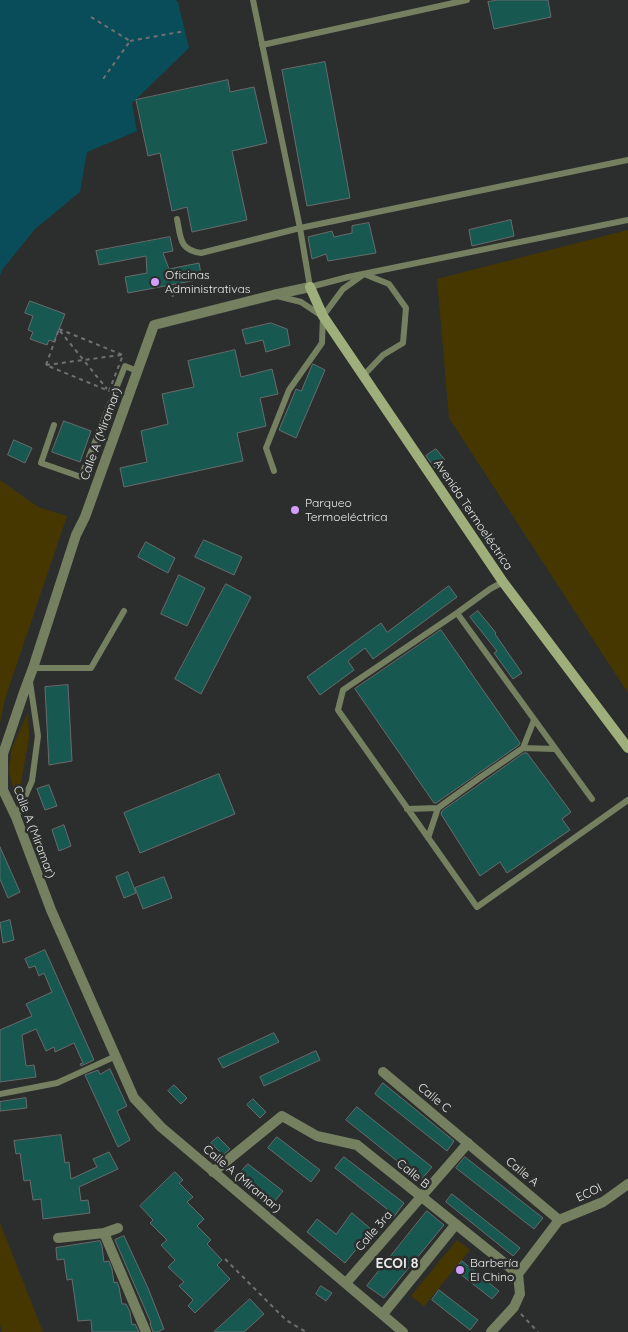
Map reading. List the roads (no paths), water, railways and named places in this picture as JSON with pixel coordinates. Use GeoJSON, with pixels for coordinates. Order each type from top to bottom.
{"type":"FeatureCollection","features":[{"type":"Feature","properties":{"kind":"main road","name":"Avenida Termoeléctrica"},"geometry":{"type":"LineString","coordinates":[[310,287],[323,316],[503,582],[628,748]]}},
{"type":"Feature","properties":{"kind":"street","name":"Calle A (Miramar)"},"geometry":{"type":"LineString","coordinates":[[310,287],[154,325],[76,535],[31,673],[1,754],[3,790],[16,817],[51,910],[134,1098],[161,1127],[403,1332]]}},
{"type":"Feature","properties":{"kind":"street","name":"Calle C"},"geometry":{"type":"LineString","coordinates":[[384,1072],[468,1143]]}},
{"type":"Feature","properties":{"kind":"street","name":"Calle B"},"geometry":{"type":"LineString","coordinates":[[213,1172],[282,1116],[317,1136],[357,1145],[518,1274]]}},
{"type":"Feature","properties":{"kind":"street","name":"Calle 3ra"},"geometry":{"type":"LineString","coordinates":[[346,1283],[468,1143]]}},
{"type":"Feature","properties":{"kind":"street","name":"Calle A"},"geometry":{"type":"LineString","coordinates":[[468,1143],[559,1220]]}},
{"type":"Feature","properties":{"kind":"street","name":"ECOI"},"geometry":{"type":"LineString","coordinates":[[559,1220],[603,1202],[628,1184]]}},
{"type":"Feature","properties":{"kind":"street"},"geometry":{"type":"LineString","coordinates":[[491,1332],[514,1307],[520,1294],[518,1274],[559,1220]]}},
{"type":"Feature","properties":{"kind":"street"},"geometry":{"type":"LineString","coordinates":[[383,1314],[456,1224]]}},
{"type":"Feature","properties":{"kind":"street"},"geometry":{"type":"LineString","coordinates":[[58,1238],[104,1233],[118,1228]]}},
{"type":"Feature","properties":{"kind":"street"},"geometry":{"type":"LineString","coordinates":[[104,1233],[146,1332]]}},
{"type":"Feature","properties":{"kind":"lane"},"geometry":{"type":"LineString","coordinates":[[253,0],[300,228],[310,287],[348,277],[628,220]]}},
{"type":"Feature","properties":{"kind":"lane"},"geometry":{"type":"LineString","coordinates":[[262,45],[467,0]]}},
{"type":"Feature","properties":{"kind":"lane"},"geometry":{"type":"LineString","coordinates":[[177,219],[185,248],[191,252],[201,253],[300,228],[628,160]]}},
{"type":"Feature","properties":{"kind":"lane"},"geometry":{"type":"LineString","coordinates":[[274,471],[266,448],[289,390],[322,343],[323,316],[343,289],[364,274]]}},
{"type":"Feature","properties":{"kind":"lane"},"geometry":{"type":"LineString","coordinates":[[363,376],[383,355],[403,343],[406,308],[389,284],[364,274]]}},
{"type":"Feature","properties":{"kind":"lane"},"geometry":{"type":"LineString","coordinates":[[273,295],[301,302],[323,316]]}},
{"type":"Feature","properties":{"kind":"lane"},"geometry":{"type":"LineString","coordinates":[[54,425],[41,464],[82,477],[125,366],[137,371]]}},
{"type":"Feature","properties":{"kind":"lane"},"geometry":{"type":"LineString","coordinates":[[503,582],[343,690],[338,710],[477,907],[628,800]]}},
{"type":"Feature","properties":{"kind":"lane"},"geometry":{"type":"LineString","coordinates":[[16,817],[32,781],[38,736],[31,673],[91,668],[124,611]]}},
{"type":"Feature","properties":{"kind":"lane"},"geometry":{"type":"LineString","coordinates":[[457,613],[592,799]]}},
{"type":"Feature","properties":{"kind":"lane"},"geometry":{"type":"LineString","coordinates":[[407,809],[438,808],[523,748],[534,720]]}},
{"type":"Feature","properties":{"kind":"lane"},"geometry":{"type":"LineString","coordinates":[[523,748],[556,749]]}},
{"type":"Feature","properties":{"kind":"lane"},"geometry":{"type":"LineString","coordinates":[[428,838],[438,808]]}},
{"type":"Feature","properties":{"kind":"lane"},"geometry":{"type":"LineString","coordinates":[[0,1094],[57,1082],[116,1056]]}},
{"type":"Feature","properties":{"kind":"water"},"geometry":{"type":"Polygon","coordinates":[[[0,0],[176,0],[189,48],[132,103],[137,131],[87,152],[80,192],[35,229],[0,275],[0,0]]]}},
{"type":"Feature","properties":{"kind":"place","name":"Oficinas Administrativas"},"geometry":{"type":"Point","coordinates":[155,282]}},
{"type":"Feature","properties":{"kind":"place","name":"Parqueo Termoeléctrica"},"geometry":{"type":"Point","coordinates":[295,510]}},
{"type":"Feature","properties":{"kind":"place","name":"Barbería El Chino"},"geometry":{"type":"Point","coordinates":[460,1270]}},
{"type":"Feature","properties":{"kind":"district","name":"ECOI 8"},"geometry":{"type":"Point","coordinates":[397,1264]}}]}
